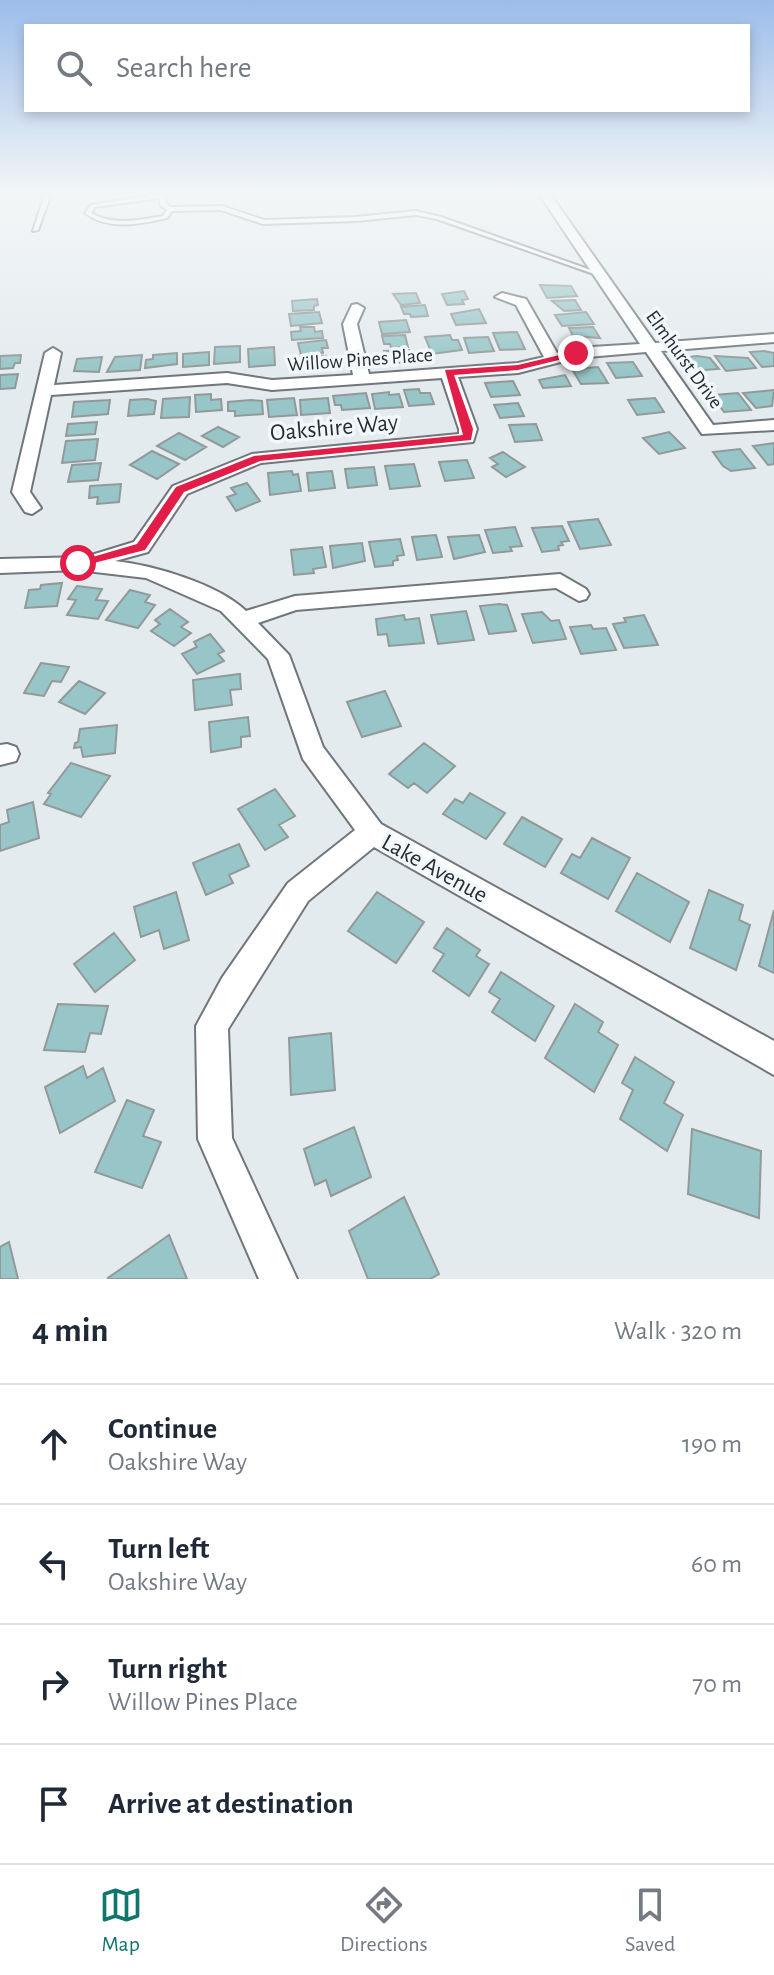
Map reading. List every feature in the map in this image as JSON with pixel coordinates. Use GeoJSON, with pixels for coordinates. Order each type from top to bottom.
{"type":"FeatureCollection","features":[{"type":"Feature","properties":{"kind":"street","name":"Elmhurst Drive"},"geometry":{"type":"LineString","coordinates":[[585,254],[708,430],[774,425]]}},
{"type":"Feature","properties":{"kind":"street"},"geometry":{"type":"LineString","coordinates":[[502,297],[521,302],[553,359]]}},
{"type":"Feature","properties":{"kind":"street"},"geometry":{"type":"LineString","coordinates":[[357,308],[350,324],[362,378]]}},
{"type":"Feature","properties":{"kind":"street","name":"Willow Pines Place"},"geometry":{"type":"LineString","coordinates":[[43,391],[227,378],[272,385],[518,368],[576,353],[774,338]]}},
{"type":"Feature","properties":{"kind":"street"},"geometry":{"type":"LineString","coordinates":[[32,508],[21,492],[53,353]]}},
{"type":"Feature","properties":{"kind":"street","name":"Oakshire Way"},"geometry":{"type":"LineString","coordinates":[[78,563],[141,547],[180,490],[258,458],[467,438],[468,429],[448,372]]}},
{"type":"Feature","properties":{"kind":"street","name":"Lake Avenue"},"geometry":{"type":"LineString","coordinates":[[0,566],[78,563],[150,572],[228,606],[278,655],[312,752],[372,832],[774,1059]]}},
{"type":"Feature","properties":{"kind":"street"},"geometry":{"type":"LineString","coordinates":[[242,620],[295,603],[560,581],[579,594]]}},
{"type":"Feature","properties":{"kind":"street"},"geometry":{"type":"LineString","coordinates":[[278,1279],[215,1139],[212,1026],[298,892],[372,832]]}},
{"type":"Feature","properties":{"kind":"lane"},"geometry":{"type":"LineString","coordinates":[[541,254],[599,274]]}},
{"type":"Feature","properties":{"kind":"building"},"geometry":{"type":"Polygon","coordinates":[[[540,285],[571,286],[577,296],[547,298],[540,285]]]}},
{"type":"Feature","properties":{"kind":"building"},"geometry":{"type":"Polygon","coordinates":[[[464,291],[468,299],[462,300],[464,304],[447,305],[442,294],[464,291]]]}},
{"type":"Feature","properties":{"kind":"building"},"geometry":{"type":"Polygon","coordinates":[[[416,293],[420,303],[401,305],[393,294],[416,293]]]}},
{"type":"Feature","properties":{"kind":"building"},"geometry":{"type":"Polygon","coordinates":[[[317,299],[318,305],[314,306],[314,310],[293,311],[292,301],[317,299]]]}},
{"type":"Feature","properties":{"kind":"building"},"geometry":{"type":"Polygon","coordinates":[[[575,300],[581,310],[564,311],[552,301],[575,300]]]}},
{"type":"Feature","properties":{"kind":"building"},"geometry":{"type":"Polygon","coordinates":[[[425,305],[428,316],[411,317],[404,314],[401,307],[425,305]]]}},
{"type":"Feature","properties":{"kind":"building"},"geometry":{"type":"Polygon","coordinates":[[[479,309],[486,323],[456,325],[451,314],[479,309]]]}},
{"type":"Feature","properties":{"kind":"building"},"geometry":{"type":"Polygon","coordinates":[[[319,312],[322,323],[291,326],[289,314],[319,312]]]}},
{"type":"Feature","properties":{"kind":"building"},"geometry":{"type":"Polygon","coordinates":[[[586,312],[594,324],[562,326],[555,315],[586,312]]]}},
{"type":"Feature","properties":{"kind":"building"},"geometry":{"type":"Polygon","coordinates":[[[406,320],[410,332],[382,334],[379,322],[406,320]]]}},
{"type":"Feature","properties":{"kind":"building"},"geometry":{"type":"Polygon","coordinates":[[[300,327],[314,327],[315,332],[322,331],[323,338],[292,340],[291,332],[301,331],[300,327]]]}},
{"type":"Feature","properties":{"kind":"building"},"geometry":{"type":"Polygon","coordinates":[[[593,327],[600,338],[573,336],[569,328],[593,327]]]}},
{"type":"Feature","properties":{"kind":"building"},"geometry":{"type":"Polygon","coordinates":[[[517,332],[525,349],[500,350],[493,333],[517,332]]]}},
{"type":"Feature","properties":{"kind":"building"},"geometry":{"type":"Polygon","coordinates":[[[405,335],[408,347],[391,348],[390,344],[384,344],[382,336],[405,335]]]}},
{"type":"Feature","properties":{"kind":"building"},"geometry":{"type":"Polygon","coordinates":[[[450,335],[452,340],[458,340],[462,350],[432,354],[425,337],[450,335]]]}},
{"type":"Feature","properties":{"kind":"building"},"geometry":{"type":"Polygon","coordinates":[[[488,337],[494,351],[469,353],[464,338],[488,337]]]}},
{"type":"Feature","properties":{"kind":"building"},"geometry":{"type":"Polygon","coordinates":[[[326,340],[328,348],[322,348],[323,353],[301,355],[298,343],[326,340]]]}},
{"type":"Feature","properties":{"kind":"building"},"geometry":{"type":"Polygon","coordinates":[[[240,346],[240,362],[214,364],[215,347],[240,346]]]}},
{"type":"Feature","properties":{"kind":"building"},"geometry":{"type":"Polygon","coordinates":[[[274,347],[275,365],[249,367],[248,349],[274,347]]]}},
{"type":"Feature","properties":{"kind":"building"},"geometry":{"type":"Polygon","coordinates":[[[409,350],[413,362],[393,363],[392,359],[386,359],[384,351],[409,350]]]}},
{"type":"Feature","properties":{"kind":"building"},"geometry":{"type":"Polygon","coordinates":[[[209,352],[209,365],[183,367],[183,354],[209,352]]]}},
{"type":"Feature","properties":{"kind":"building"},"geometry":{"type":"Polygon","coordinates":[[[750,352],[774,353],[774,366],[762,367],[750,352]]]}},
{"type":"Feature","properties":{"kind":"building"},"geometry":{"type":"Polygon","coordinates":[[[177,353],[177,364],[145,368],[146,360],[153,359],[153,355],[177,353]]]}},
{"type":"Feature","properties":{"kind":"building"},"geometry":{"type":"Polygon","coordinates":[[[21,355],[20,363],[15,363],[13,368],[0,369],[0,356],[21,355]]]}},
{"type":"Feature","properties":{"kind":"building"},"geometry":{"type":"Polygon","coordinates":[[[142,355],[140,370],[107,372],[115,357],[142,355]]]}},
{"type":"Feature","properties":{"kind":"building"},"geometry":{"type":"Polygon","coordinates":[[[326,356],[328,369],[301,371],[299,357],[326,356]]]}},
{"type":"Feature","properties":{"kind":"building"},"geometry":{"type":"Polygon","coordinates":[[[715,356],[748,358],[756,368],[726,371],[715,356]]]}},
{"type":"Feature","properties":{"kind":"building"},"geometry":{"type":"Polygon","coordinates":[[[102,357],[99,372],[74,371],[77,359],[102,357]]]}},
{"type":"Feature","properties":{"kind":"building"},"geometry":{"type":"Polygon","coordinates":[[[681,358],[710,358],[719,369],[691,371],[681,358]]]}},
{"type":"Feature","properties":{"kind":"building"},"geometry":{"type":"Polygon","coordinates":[[[633,362],[642,376],[616,378],[607,363],[633,362]]]}},
{"type":"Feature","properties":{"kind":"building"},"geometry":{"type":"Polygon","coordinates":[[[598,367],[608,383],[581,384],[572,369],[598,367]]]}},
{"type":"Feature","properties":{"kind":"building"},"geometry":{"type":"Polygon","coordinates":[[[18,374],[15,388],[0,389],[0,375],[18,374]]]}},
{"type":"Feature","properties":{"kind":"building"},"geometry":{"type":"Polygon","coordinates":[[[565,375],[571,386],[543,388],[539,380],[565,375]]]}},
{"type":"Feature","properties":{"kind":"building"},"geometry":{"type":"Polygon","coordinates":[[[513,381],[520,395],[491,397],[485,383],[513,381]]]}},
{"type":"Feature","properties":{"kind":"building"},"geometry":{"type":"Polygon","coordinates":[[[419,389],[420,393],[430,393],[434,404],[409,406],[404,390],[419,389]]]}},
{"type":"Feature","properties":{"kind":"building"},"geometry":{"type":"Polygon","coordinates":[[[774,390],[772,406],[756,408],[743,393],[774,390]]]}},
{"type":"Feature","properties":{"kind":"building"},"geometry":{"type":"Polygon","coordinates":[[[389,392],[389,395],[399,394],[403,407],[375,409],[372,394],[389,392]]]}},
{"type":"Feature","properties":{"kind":"building"},"geometry":{"type":"Polygon","coordinates":[[[366,393],[370,408],[342,410],[341,405],[335,405],[333,396],[366,393]]]}},
{"type":"Feature","properties":{"kind":"building"},"geometry":{"type":"Polygon","coordinates":[[[738,393],[751,410],[724,412],[712,395],[738,393]]]}},
{"type":"Feature","properties":{"kind":"building"},"geometry":{"type":"Polygon","coordinates":[[[211,394],[211,400],[221,399],[222,410],[196,412],[195,395],[211,394]]]}},
{"type":"Feature","properties":{"kind":"building"},"geometry":{"type":"Polygon","coordinates":[[[190,397],[189,417],[161,418],[163,399],[190,397]]]}},
{"type":"Feature","properties":{"kind":"building"},"geometry":{"type":"Polygon","coordinates":[[[294,398],[297,415],[269,417],[267,400],[294,398]]]}},
{"type":"Feature","properties":{"kind":"building"},"geometry":{"type":"Polygon","coordinates":[[[328,398],[330,413],[301,415],[300,400],[328,398]]]}},
{"type":"Feature","properties":{"kind":"building"},"geometry":{"type":"Polygon","coordinates":[[[655,398],[664,412],[637,415],[628,400],[655,398]]]}},
{"type":"Feature","properties":{"kind":"building"},"geometry":{"type":"Polygon","coordinates":[[[110,400],[108,414],[72,417],[74,402],[110,400]]]}},
{"type":"Feature","properties":{"kind":"building"},"geometry":{"type":"Polygon","coordinates":[[[130,400],[156,401],[154,414],[128,416],[130,400]]]}},
{"type":"Feature","properties":{"kind":"building"},"geometry":{"type":"Polygon","coordinates":[[[262,401],[263,414],[235,416],[235,411],[228,411],[228,402],[262,401]]]}},
{"type":"Feature","properties":{"kind":"building"},"geometry":{"type":"Polygon","coordinates":[[[518,403],[524,416],[500,418],[494,405],[518,403]]]}},
{"type":"Feature","properties":{"kind":"building"},"geometry":{"type":"Polygon","coordinates":[[[97,422],[95,434],[66,436],[68,424],[97,422]]]}},
{"type":"Feature","properties":{"kind":"building"},"geometry":{"type":"Polygon","coordinates":[[[536,424],[542,440],[515,442],[509,425],[536,424]]]}},
{"type":"Feature","properties":{"kind":"building"},"geometry":{"type":"Polygon","coordinates":[[[218,427],[239,437],[223,447],[202,436],[218,427]]]}},
{"type":"Feature","properties":{"kind":"building"},"geometry":{"type":"Polygon","coordinates":[[[669,432],[685,448],[659,454],[643,438],[669,432]]]}},
{"type":"Feature","properties":{"kind":"building"},"geometry":{"type":"Polygon","coordinates":[[[179,433],[206,447],[185,460],[157,446],[179,433]]]}},
{"type":"Feature","properties":{"kind":"building"},"geometry":{"type":"Polygon","coordinates":[[[98,439],[95,460],[62,463],[66,441],[98,439]]]}},
{"type":"Feature","properties":{"kind":"building"},"geometry":{"type":"Polygon","coordinates":[[[774,443],[774,464],[768,465],[753,446],[774,443]]]}},
{"type":"Feature","properties":{"kind":"building"},"geometry":{"type":"Polygon","coordinates":[[[740,449],[755,468],[731,471],[713,452],[740,449]]]}},
{"type":"Feature","properties":{"kind":"building"},"geometry":{"type":"Polygon","coordinates":[[[152,451],[179,464],[157,479],[130,465],[152,451]]]}},
{"type":"Feature","properties":{"kind":"building"},"geometry":{"type":"Polygon","coordinates":[[[503,452],[525,467],[506,477],[492,467],[498,464],[490,458],[503,452]]]}},
{"type":"Feature","properties":{"kind":"building"},"geometry":{"type":"Polygon","coordinates":[[[467,460],[474,478],[445,481],[439,462],[467,460]]]}},
{"type":"Feature","properties":{"kind":"building"},"geometry":{"type":"Polygon","coordinates":[[[101,463],[98,480],[68,482],[72,465],[101,463]]]}},
{"type":"Feature","properties":{"kind":"building"},"geometry":{"type":"Polygon","coordinates":[[[414,464],[420,486],[390,489],[385,466],[414,464]]]}},
{"type":"Feature","properties":{"kind":"building"},"geometry":{"type":"Polygon","coordinates":[[[374,467],[377,485],[348,488],[345,469],[374,467]]]}},
{"type":"Feature","properties":{"kind":"building"},"geometry":{"type":"Polygon","coordinates":[[[292,471],[293,475],[298,474],[301,491],[270,495],[268,473],[292,471]]]}},
{"type":"Feature","properties":{"kind":"building"},"geometry":{"type":"Polygon","coordinates":[[[332,471],[335,488],[309,491],[307,473],[332,471]]]}},
{"type":"Feature","properties":{"kind":"building"},"geometry":{"type":"Polygon","coordinates":[[[247,483],[260,501],[236,511],[227,497],[236,494],[231,488],[247,483]]]}},
{"type":"Feature","properties":{"kind":"building"},"geometry":{"type":"Polygon","coordinates":[[[121,484],[119,502],[97,504],[98,497],[89,498],[90,486],[121,484]]]}},
{"type":"Feature","properties":{"kind":"building"},"geometry":{"type":"Polygon","coordinates":[[[598,519],[611,545],[580,549],[568,522],[598,519]]]}},
{"type":"Feature","properties":{"kind":"building"},"geometry":{"type":"Polygon","coordinates":[[[562,526],[569,541],[561,542],[563,545],[558,546],[559,550],[542,552],[532,528],[562,526]]]}},
{"type":"Feature","properties":{"kind":"building"},"geometry":{"type":"Polygon","coordinates":[[[515,527],[522,546],[510,547],[512,551],[493,553],[485,530],[515,527]]]}},
{"type":"Feature","properties":{"kind":"building"},"geometry":{"type":"Polygon","coordinates":[[[436,535],[442,557],[417,560],[412,537],[436,535]]]}},
{"type":"Feature","properties":{"kind":"building"},"geometry":{"type":"Polygon","coordinates":[[[479,535],[485,552],[454,559],[448,537],[479,535]]]}},
{"type":"Feature","properties":{"kind":"building"},"geometry":{"type":"Polygon","coordinates":[[[400,539],[404,555],[397,556],[398,560],[393,561],[393,565],[375,567],[369,542],[400,539]]]}},
{"type":"Feature","properties":{"kind":"building"},"geometry":{"type":"Polygon","coordinates":[[[362,543],[365,561],[333,568],[330,546],[362,543]]]}},
{"type":"Feature","properties":{"kind":"building"},"geometry":{"type":"Polygon","coordinates":[[[322,547],[326,567],[313,569],[314,573],[294,575],[291,550],[322,547]]]}},
{"type":"Feature","properties":{"kind":"building"},"geometry":{"type":"Polygon","coordinates":[[[62,583],[57,606],[25,608],[29,590],[40,589],[41,585],[62,583]]]}},
{"type":"Feature","properties":{"kind":"building"},"geometry":{"type":"Polygon","coordinates":[[[77,586],[102,589],[96,600],[108,601],[98,619],[67,615],[76,600],[68,599],[77,586]]]}},
{"type":"Feature","properties":{"kind":"building"},"geometry":{"type":"Polygon","coordinates":[[[130,590],[150,595],[145,602],[155,605],[138,628],[106,620],[130,590]]]}},
{"type":"Feature","properties":{"kind":"building"},"geometry":{"type":"Polygon","coordinates":[[[507,605],[516,631],[489,634],[480,606],[507,605]]]}},
{"type":"Feature","properties":{"kind":"building"},"geometry":{"type":"Polygon","coordinates":[[[170,609],[188,622],[181,627],[191,633],[174,646],[151,631],[160,624],[155,620],[170,609]]]}},
{"type":"Feature","properties":{"kind":"building"},"geometry":{"type":"Polygon","coordinates":[[[466,611],[474,640],[438,644],[431,615],[466,611]]]}},
{"type":"Feature","properties":{"kind":"building"},"geometry":{"type":"Polygon","coordinates":[[[542,612],[551,621],[559,620],[566,639],[533,643],[522,614],[542,612]]]}},
{"type":"Feature","properties":{"kind":"building"},"geometry":{"type":"Polygon","coordinates":[[[404,615],[405,620],[419,618],[424,643],[389,646],[387,634],[378,635],[376,619],[404,615]]]}},
{"type":"Feature","properties":{"kind":"building"},"geometry":{"type":"Polygon","coordinates":[[[644,615],[658,645],[624,648],[613,624],[626,622],[624,618],[644,615]]]}},
{"type":"Feature","properties":{"kind":"building"},"geometry":{"type":"Polygon","coordinates":[[[591,625],[593,629],[606,628],[616,650],[581,654],[570,627],[591,625]]]}},
{"type":"Feature","properties":{"kind":"building"},"geometry":{"type":"Polygon","coordinates":[[[210,634],[224,651],[218,654],[224,661],[197,674],[182,654],[197,647],[194,642],[210,634]]]}},
{"type":"Feature","properties":{"kind":"building"},"geometry":{"type":"Polygon","coordinates":[[[41,663],[69,667],[61,682],[52,681],[44,696],[24,693],[41,663]]]}},
{"type":"Feature","properties":{"kind":"building"},"geometry":{"type":"Polygon","coordinates":[[[240,674],[241,689],[230,690],[232,705],[195,710],[193,680],[240,674]]]}},
{"type":"Feature","properties":{"kind":"building"},"geometry":{"type":"Polygon","coordinates":[[[79,681],[105,693],[85,714],[59,702],[79,681]]]}},
{"type":"Feature","properties":{"kind":"building"},"geometry":{"type":"Polygon","coordinates":[[[385,691],[401,726],[362,737],[347,702],[385,691]]]}},
{"type":"Feature","properties":{"kind":"building"},"geometry":{"type":"Polygon","coordinates":[[[248,717],[250,736],[241,737],[241,747],[211,752],[209,722],[248,717]]]}},
{"type":"Feature","properties":{"kind":"building"},"geometry":{"type":"Polygon","coordinates":[[[117,725],[115,753],[83,757],[81,747],[74,748],[80,729],[117,725]]]}},
{"type":"Feature","properties":{"kind":"building"},"geometry":{"type":"Polygon","coordinates":[[[424,743],[455,766],[427,793],[414,783],[408,788],[389,774],[424,743]]]}},
{"type":"Feature","properties":{"kind":"building"},"geometry":{"type":"Polygon","coordinates":[[[71,763],[110,776],[81,817],[44,804],[51,794],[48,793],[71,763]]]}},
{"type":"Feature","properties":{"kind":"building"},"geometry":{"type":"Polygon","coordinates":[[[275,789],[295,816],[279,825],[288,837],[265,850],[238,809],[275,789]]]}},
{"type":"Feature","properties":{"kind":"building"},"geometry":{"type":"Polygon","coordinates":[[[470,793],[505,813],[486,839],[443,814],[455,799],[463,803],[470,793]]]}},
{"type":"Feature","properties":{"kind":"building"},"geometry":{"type":"Polygon","coordinates":[[[33,802],[39,838],[0,851],[0,825],[9,822],[7,810],[33,802]]]}},
{"type":"Feature","properties":{"kind":"building"},"geometry":{"type":"Polygon","coordinates":[[[522,817],[562,839],[545,867],[504,844],[522,817]]]}},
{"type":"Feature","properties":{"kind":"building"},"geometry":{"type":"Polygon","coordinates":[[[592,838],[630,858],[608,899],[561,873],[572,854],[580,858],[592,838]]]}},
{"type":"Feature","properties":{"kind":"building"},"geometry":{"type":"Polygon","coordinates":[[[239,844],[249,866],[229,875],[233,883],[206,895],[193,863],[239,844]]]}},
{"type":"Feature","properties":{"kind":"building"},"geometry":{"type":"Polygon","coordinates":[[[637,873],[689,902],[670,942],[616,911],[637,873]]]}},
{"type":"Feature","properties":{"kind":"building"},"geometry":{"type":"Polygon","coordinates":[[[709,890],[743,905],[739,920],[750,925],[736,970],[690,948],[709,890]]]}},
{"type":"Feature","properties":{"kind":"building"},"geometry":{"type":"Polygon","coordinates":[[[176,892],[189,940],[164,949],[159,930],[141,937],[134,907],[176,892]]]}},
{"type":"Feature","properties":{"kind":"building"},"geometry":{"type":"Polygon","coordinates":[[[377,892],[424,922],[396,963],[348,931],[377,892]]]}},
{"type":"Feature","properties":{"kind":"building"},"geometry":{"type":"Polygon","coordinates":[[[774,910],[774,973],[759,966],[774,910]]]}},
{"type":"Feature","properties":{"kind":"building"},"geometry":{"type":"Polygon","coordinates":[[[447,928],[480,950],[476,956],[489,964],[469,996],[433,971],[444,954],[434,948],[447,928]]]}},
{"type":"Feature","properties":{"kind":"building"},"geometry":{"type":"Polygon","coordinates":[[[114,933],[135,960],[95,992],[74,964],[114,933]]]}},
{"type":"Feature","properties":{"kind":"building"},"geometry":{"type":"Polygon","coordinates":[[[501,972],[554,1006],[535,1041],[492,1012],[500,999],[489,992],[501,972]]]}},
{"type":"Feature","properties":{"kind":"building"},"geometry":{"type":"Polygon","coordinates":[[[58,1004],[108,1006],[101,1034],[90,1033],[85,1052],[44,1050],[58,1004]]]}},
{"type":"Feature","properties":{"kind":"building"},"geometry":{"type":"Polygon","coordinates":[[[575,1004],[603,1022],[598,1032],[618,1045],[594,1092],[545,1058],[575,1004]]]}},
{"type":"Feature","properties":{"kind":"building"},"geometry":{"type":"Polygon","coordinates":[[[331,1033],[335,1090],[291,1095],[289,1038],[331,1033]]]}},
{"type":"Feature","properties":{"kind":"building"},"geometry":{"type":"Polygon","coordinates":[[[635,1057],[674,1082],[664,1103],[683,1115],[667,1151],[620,1119],[633,1090],[622,1083],[635,1057]]]}},
{"type":"Feature","properties":{"kind":"building"},"geometry":{"type":"Polygon","coordinates":[[[83,1066],[87,1078],[103,1068],[115,1101],[60,1133],[45,1087],[83,1066]]]}},
{"type":"Feature","properties":{"kind":"building"},"geometry":{"type":"Polygon","coordinates":[[[127,1100],[154,1110],[143,1136],[161,1142],[142,1188],[95,1172],[127,1100]]]}},
{"type":"Feature","properties":{"kind":"building"},"geometry":{"type":"Polygon","coordinates":[[[354,1127],[371,1177],[331,1196],[326,1180],[315,1185],[304,1149],[354,1127]]]}},
{"type":"Feature","properties":{"kind":"building"},"geometry":{"type":"Polygon","coordinates":[[[692,1129],[761,1151],[759,1218],[688,1194],[692,1129]]]}},
{"type":"Feature","properties":{"kind":"building"},"geometry":{"type":"Polygon","coordinates":[[[404,1197],[439,1274],[430,1279],[368,1279],[349,1231],[404,1197]]]}},
{"type":"Feature","properties":{"kind":"building"},"geometry":{"type":"Polygon","coordinates":[[[169,1235],[187,1279],[108,1278],[169,1235]]]}},
{"type":"Feature","properties":{"kind":"building"},"geometry":{"type":"Polygon","coordinates":[[[9,1242],[18,1279],[0,1279],[0,1247],[9,1242]]]}},
{"type":"Feature","properties":{"kind":"route"},"geometry":{"type":"LineString","coordinates":[[78,563],[141,547],[180,490],[258,458],[467,438],[468,429],[448,372],[518,368],[576,353]]}}]}
